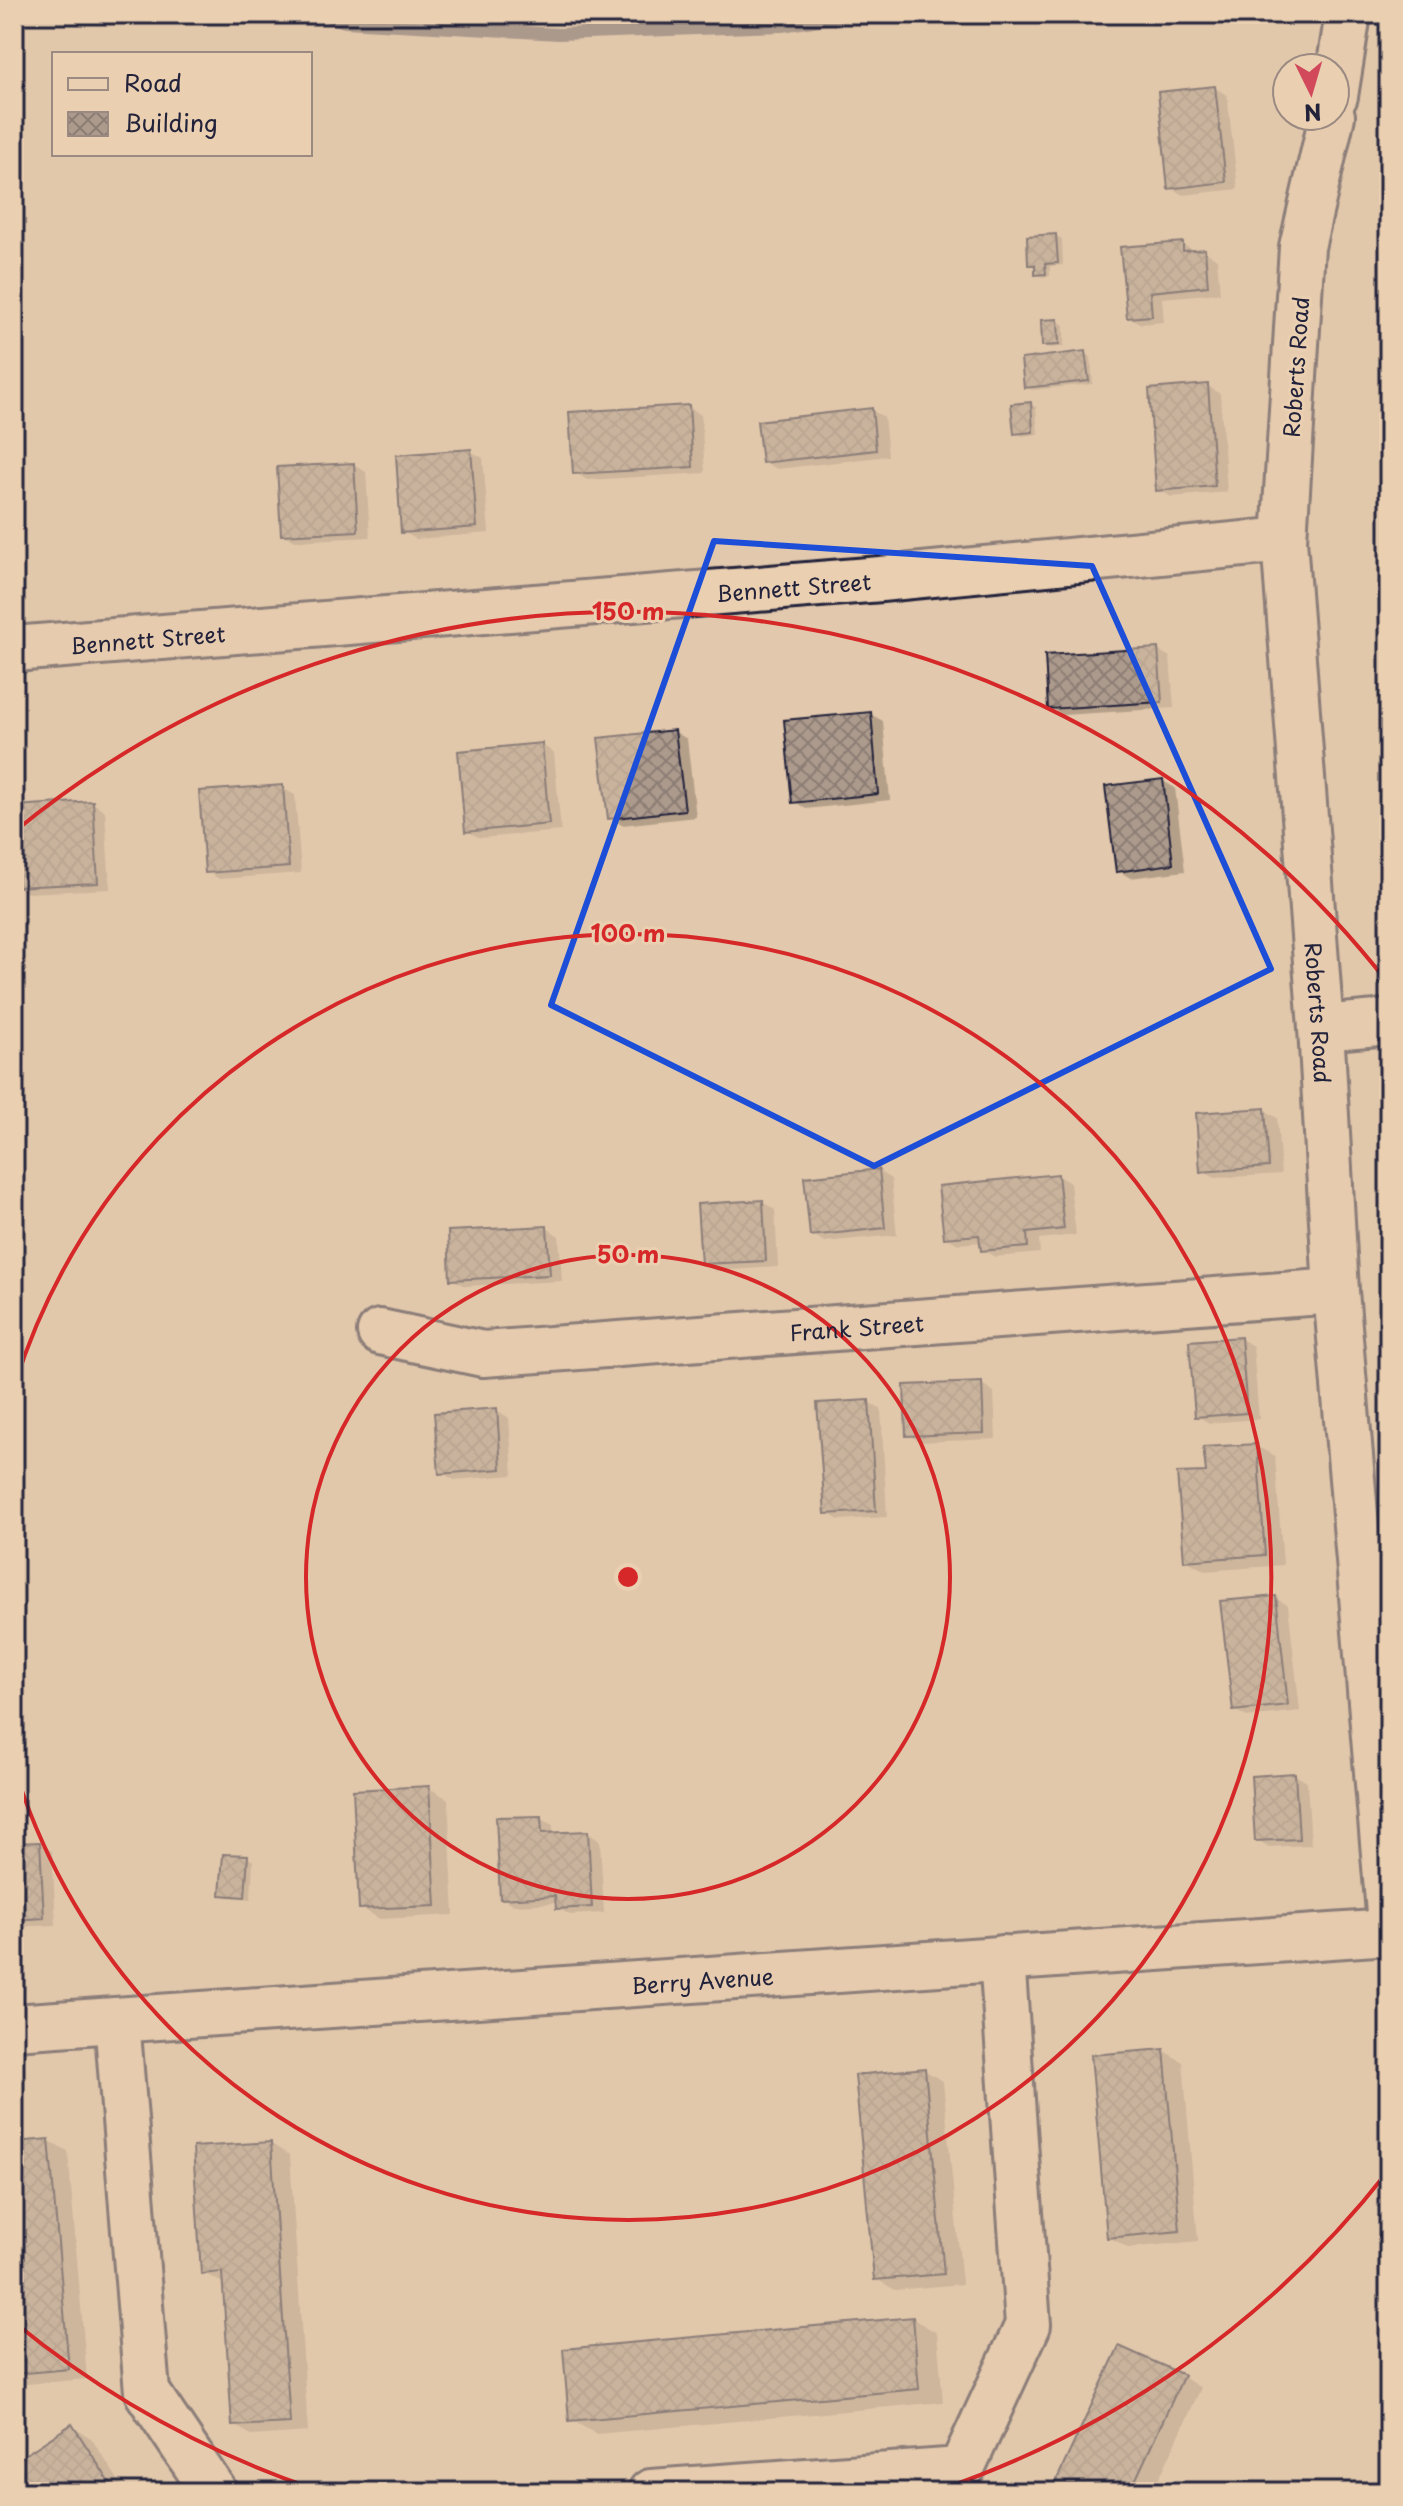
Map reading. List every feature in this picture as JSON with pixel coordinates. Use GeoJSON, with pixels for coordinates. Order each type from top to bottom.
{"type":"FeatureCollection","features":[{"type":"Feature","properties":{"kind":"street"},"geometry":{"type":"LineString","coordinates":[[1342,52],[1348,14]]}},
{"type":"Feature","properties":{"kind":"street","name":"Roberts Road"},"geometry":{"type":"LineString","coordinates":[[1328,132],[1302,247],[1284,540],[1321,1028],[1336,1291],[1389,1913]]}},
{"type":"Feature","properties":{"kind":"street","name":"Bennett Street"},"geometry":{"type":"LineString","coordinates":[[14,649],[881,579],[1284,540]]}},
{"type":"Feature","properties":{"kind":"street"},"geometry":{"type":"LineString","coordinates":[[1321,1028],[1389,1022]]}},
{"type":"Feature","properties":{"kind":"street","name":"Frank Street"},"geometry":{"type":"LineString","coordinates":[[380,1332],[483,1354],[1336,1291]]}},
{"type":"Feature","properties":{"kind":"street","name":"Berry Avenue"},"geometry":{"type":"LineString","coordinates":[[14,2027],[1389,1932]]}},
{"type":"Feature","properties":{"kind":"street"},"geometry":{"type":"LineString","coordinates":[[651,2492],[961,2470],[1028,2325],[1002,1958]]}},
{"type":"Feature","properties":{"kind":"street"},"geometry":{"type":"LineString","coordinates":[[117,2020],[147,2392],[214,2492]]}},
{"type":"Feature","properties":{"kind":"highlighted area"},"geometry":{"type":"Polygon","coordinates":[[[714,541],[1092,566],[1271,969],[874,1166],[551,1005],[714,541]]]}},
{"type":"Feature","properties":{"kind":"building"},"geometry":{"type":"Polygon","coordinates":[[[1215,86],[1226,182],[1168,189],[1158,92],[1215,86]]]}},
{"type":"Feature","properties":{"kind":"building"},"geometry":{"type":"Polygon","coordinates":[[[1056,234],[1058,263],[1045,264],[1046,274],[1035,275],[1035,265],[1028,265],[1027,236],[1056,234]]]}},
{"type":"Feature","properties":{"kind":"building"},"geometry":{"type":"Polygon","coordinates":[[[1183,242],[1183,251],[1205,249],[1208,286],[1150,292],[1152,316],[1127,318],[1120,247],[1183,242]]]}},
{"type":"Feature","properties":{"kind":"building"},"geometry":{"type":"Polygon","coordinates":[[[1058,319],[1059,345],[1042,346],[1041,320],[1058,319]]]}},
{"type":"Feature","properties":{"kind":"building"},"geometry":{"type":"Polygon","coordinates":[[[1085,351],[1089,381],[1024,388],[1021,359],[1085,351]]]}},
{"type":"Feature","properties":{"kind":"building"},"geometry":{"type":"Polygon","coordinates":[[[1208,384],[1215,486],[1156,491],[1149,389],[1208,384]]]}},
{"type":"Feature","properties":{"kind":"building"},"geometry":{"type":"Polygon","coordinates":[[[1031,402],[1033,432],[1014,434],[1011,404],[1031,402]]]}},
{"type":"Feature","properties":{"kind":"building"},"geometry":{"type":"Polygon","coordinates":[[[689,405],[693,467],[573,474],[569,412],[689,405]]]}},
{"type":"Feature","properties":{"kind":"building"},"geometry":{"type":"Polygon","coordinates":[[[872,408],[876,450],[762,463],[757,421],[872,408]]]}},
{"type":"Feature","properties":{"kind":"building"},"geometry":{"type":"Polygon","coordinates":[[[471,449],[477,527],[401,533],[396,455],[471,449]]]}},
{"type":"Feature","properties":{"kind":"building"},"geometry":{"type":"Polygon","coordinates":[[[354,463],[358,531],[281,535],[277,467],[354,463]]]}},
{"type":"Feature","properties":{"kind":"building"},"geometry":{"type":"Polygon","coordinates":[[[1158,648],[1162,702],[1048,709],[1045,655],[1158,648]]]}},
{"type":"Feature","properties":{"kind":"building"},"geometry":{"type":"Polygon","coordinates":[[[871,712],[878,794],[792,803],[784,720],[871,712]]]}},
{"type":"Feature","properties":{"kind":"building"},"geometry":{"type":"Polygon","coordinates":[[[675,730],[685,810],[608,819],[598,738],[675,730]]]}},
{"type":"Feature","properties":{"kind":"building"},"geometry":{"type":"Polygon","coordinates":[[[542,743],[549,824],[465,832],[458,751],[542,743]]]}},
{"type":"Feature","properties":{"kind":"building"},"geometry":{"type":"Polygon","coordinates":[[[1163,779],[1173,864],[1116,872],[1105,786],[1163,779]]]}},
{"type":"Feature","properties":{"kind":"building"},"geometry":{"type":"Polygon","coordinates":[[[283,785],[289,867],[205,873],[199,791],[283,785]]]}},
{"type":"Feature","properties":{"kind":"building"},"geometry":{"type":"Polygon","coordinates":[[[93,801],[98,883],[14,887],[14,806],[93,801]]]}},
{"type":"Feature","properties":{"kind":"building"},"geometry":{"type":"Polygon","coordinates":[[[1265,1108],[1269,1167],[1200,1172],[1196,1113],[1265,1108]]]}},
{"type":"Feature","properties":{"kind":"building"},"geometry":{"type":"Polygon","coordinates":[[[879,1169],[885,1228],[810,1236],[804,1177],[879,1169]]]}},
{"type":"Feature","properties":{"kind":"building"},"geometry":{"type":"Polygon","coordinates":[[[1058,1174],[1064,1229],[1027,1233],[1028,1247],[981,1251],[979,1235],[944,1238],[938,1186],[1058,1174]]]}},
{"type":"Feature","properties":{"kind":"building"},"geometry":{"type":"Polygon","coordinates":[[[763,1200],[766,1261],[701,1264],[697,1204],[763,1200]]]}},
{"type":"Feature","properties":{"kind":"building"},"geometry":{"type":"Polygon","coordinates":[[[547,1226],[550,1275],[450,1280],[448,1231],[547,1226]]]}},
{"type":"Feature","properties":{"kind":"building"},"geometry":{"type":"Polygon","coordinates":[[[1241,1337],[1247,1413],[1195,1417],[1189,1341],[1241,1337]]]}},
{"type":"Feature","properties":{"kind":"building"},"geometry":{"type":"Polygon","coordinates":[[[982,1382],[984,1433],[906,1436],[904,1385],[982,1382]]]}},
{"type":"Feature","properties":{"kind":"building"},"geometry":{"type":"Polygon","coordinates":[[[869,1400],[876,1511],[825,1514],[817,1403],[869,1400]]]}},
{"type":"Feature","properties":{"kind":"building"},"geometry":{"type":"Polygon","coordinates":[[[497,1408],[501,1469],[439,1474],[434,1413],[497,1408]]]}},
{"type":"Feature","properties":{"kind":"building"},"geometry":{"type":"Polygon","coordinates":[[[1257,1444],[1265,1555],[1184,1561],[1177,1473],[1206,1472],[1203,1447],[1257,1444]]]}},
{"type":"Feature","properties":{"kind":"building"},"geometry":{"type":"Polygon","coordinates":[[[1276,1596],[1288,1705],[1233,1711],[1220,1601],[1276,1596]]]}},
{"type":"Feature","properties":{"kind":"building"},"geometry":{"type":"Polygon","coordinates":[[[1295,1773],[1299,1839],[1255,1841],[1251,1776],[1295,1773]]]}},
{"type":"Feature","properties":{"kind":"building"},"geometry":{"type":"Polygon","coordinates":[[[429,1786],[436,1906],[359,1909],[353,1790],[429,1786]]]}},
{"type":"Feature","properties":{"kind":"building"},"geometry":{"type":"Polygon","coordinates":[[[541,1816],[542,1833],[588,1831],[592,1907],[556,1909],[555,1896],[500,1899],[496,1817],[541,1816]]]}},
{"type":"Feature","properties":{"kind":"building"},"geometry":{"type":"Polygon","coordinates":[[[40,1842],[44,1918],[14,1920],[14,1843],[40,1842]]]}},
{"type":"Feature","properties":{"kind":"building"},"geometry":{"type":"Polygon","coordinates":[[[223,1854],[248,1855],[245,1897],[220,1895],[223,1854]]]}},
{"type":"Feature","properties":{"kind":"building"},"geometry":{"type":"Polygon","coordinates":[[[1164,2049],[1180,2231],[1107,2238],[1091,2055],[1164,2049]]]}},
{"type":"Feature","properties":{"kind":"building"},"geometry":{"type":"Polygon","coordinates":[[[925,2068],[944,2274],[874,2280],[855,2075],[925,2068]]]}},
{"type":"Feature","properties":{"kind":"building"},"geometry":{"type":"Polygon","coordinates":[[[49,2139],[69,2369],[14,2374],[14,2142],[49,2139]]]}},
{"type":"Feature","properties":{"kind":"building"},"geometry":{"type":"Polygon","coordinates":[[[271,2142],[290,2423],[232,2426],[222,2272],[201,2274],[193,2147],[271,2142]]]}},
{"type":"Feature","properties":{"kind":"building"},"geometry":{"type":"Polygon","coordinates":[[[913,2317],[919,2389],[569,2421],[563,2349],[913,2317]]]}},
{"type":"Feature","properties":{"kind":"building"},"geometry":{"type":"Polygon","coordinates":[[[1119,2346],[1184,2375],[1130,2492],[1051,2492],[1119,2346]]]}},
{"type":"Feature","properties":{"kind":"building"},"geometry":{"type":"Polygon","coordinates":[[[72,2424],[116,2492],[26,2492],[14,2473],[14,2462],[72,2424]]]}},
{"type":"Feature","properties":{"kind":"waterway"},"geometry":{"type":"LineString","coordinates":[[320,14],[345,22],[559,34],[782,26],[856,14]]}}]}
